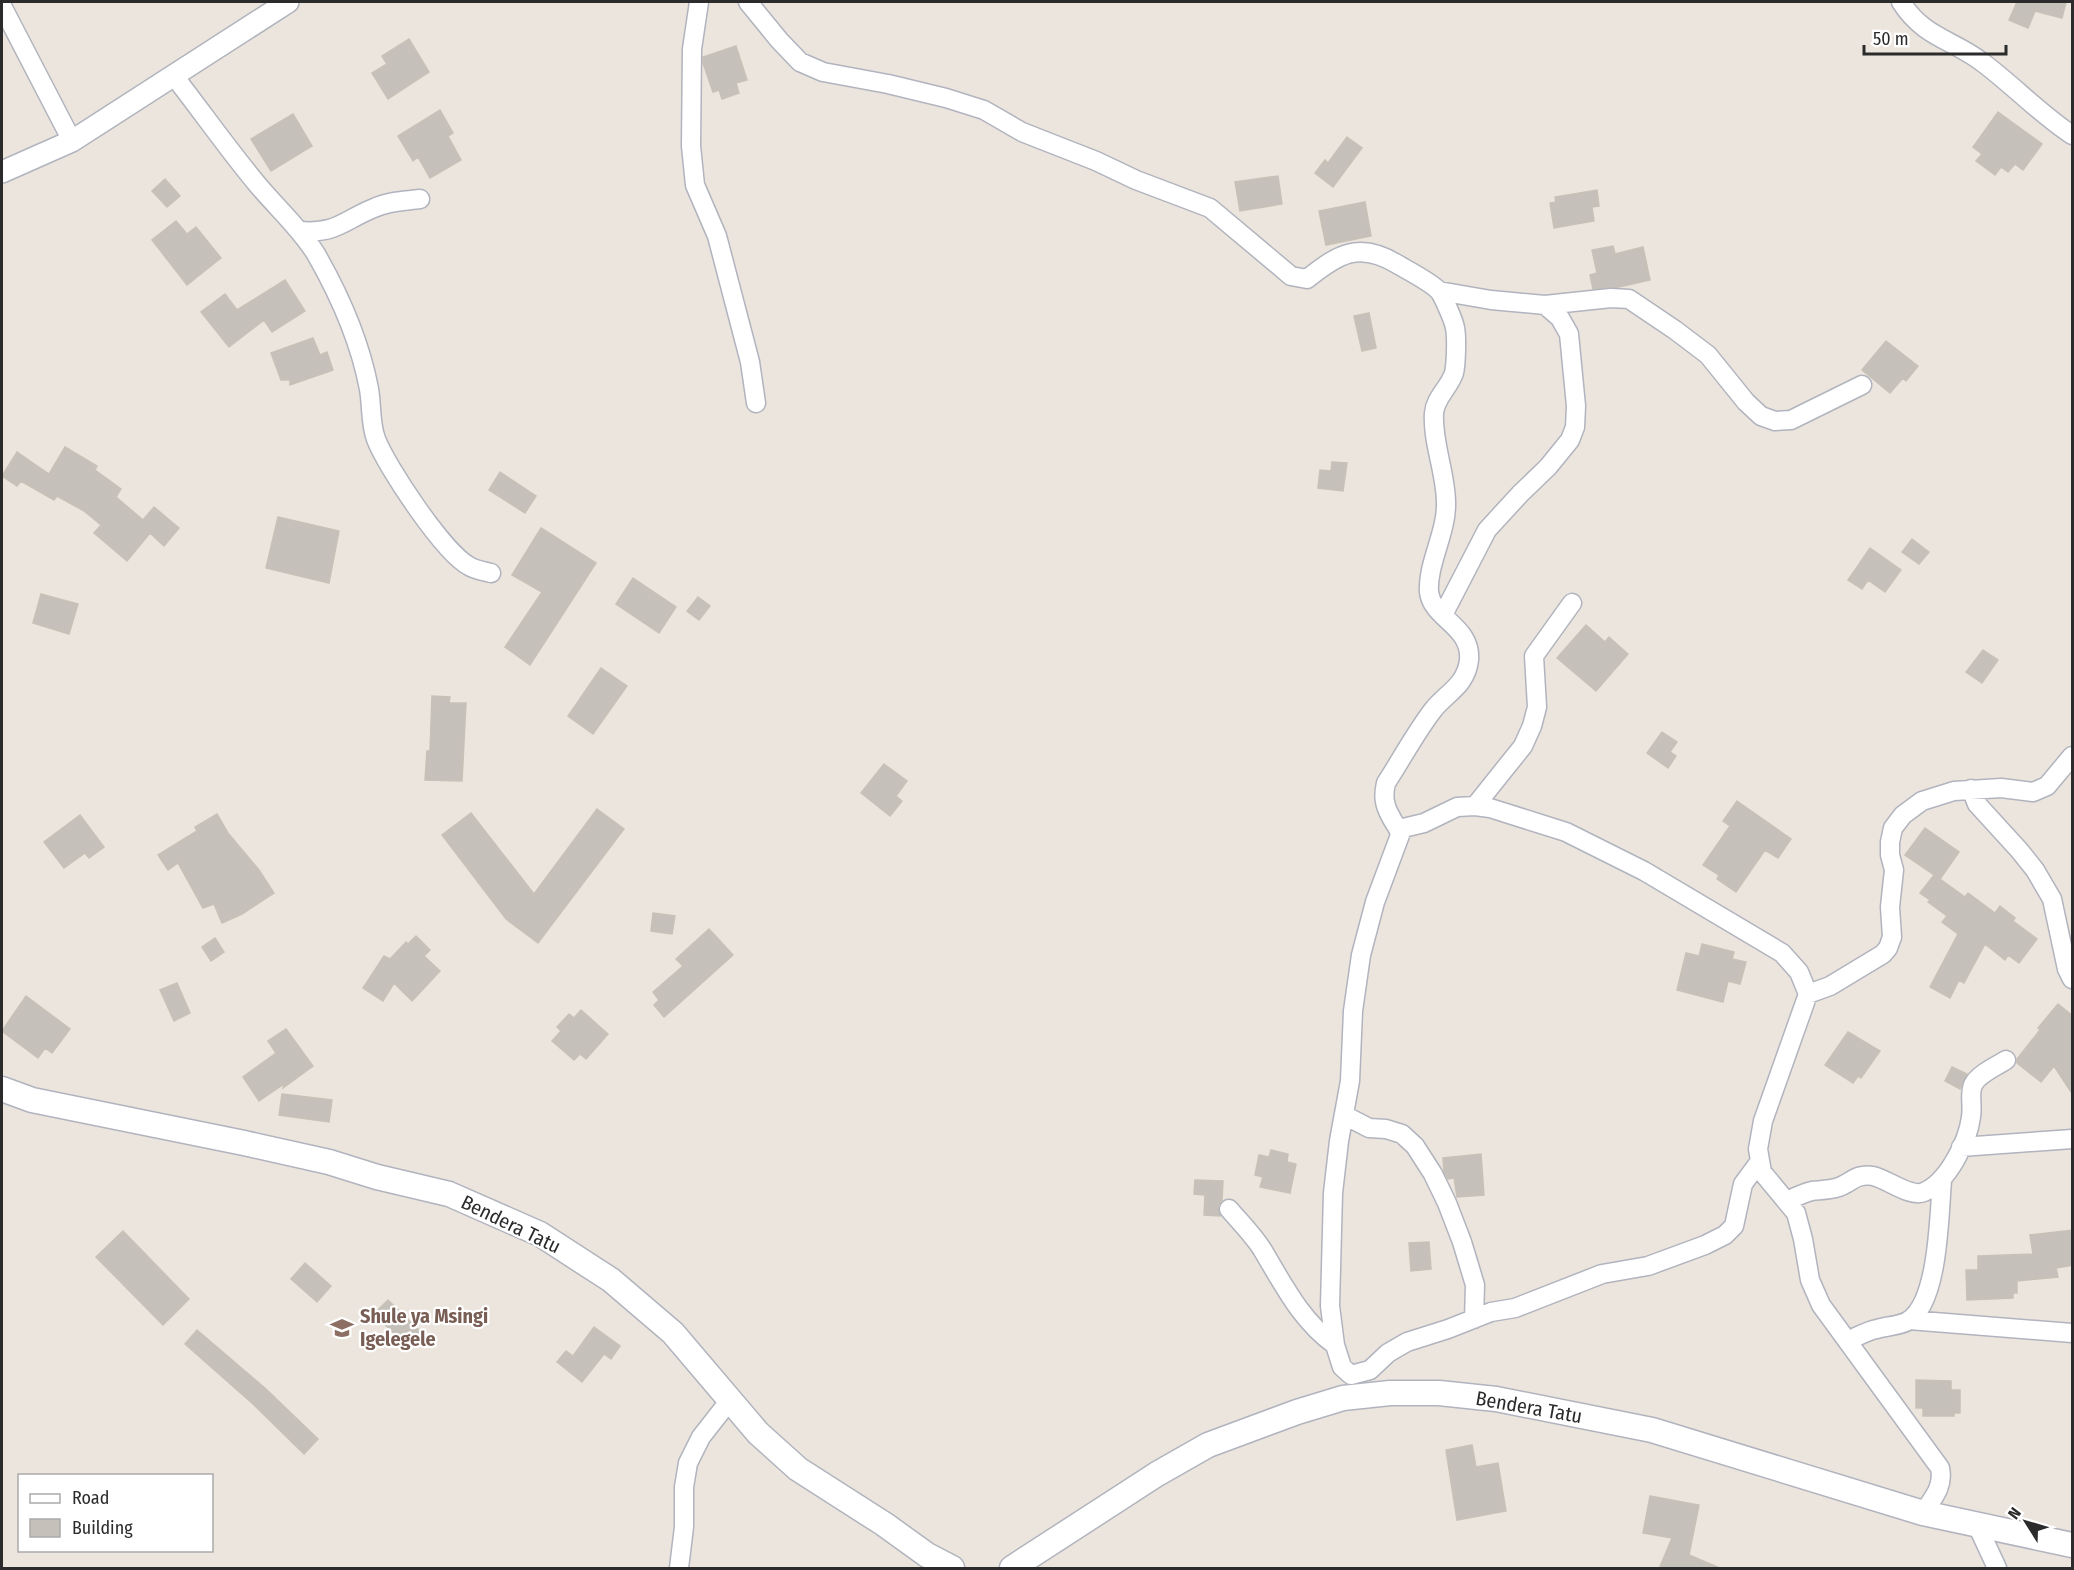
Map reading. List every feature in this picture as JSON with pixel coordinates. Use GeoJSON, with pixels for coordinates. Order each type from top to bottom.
{"type":"FeatureCollection","features":[{"type":"Feature","properties":{"kind":"main road","name":"Bendera Tatu"},"geometry":{"type":"LineString","coordinates":[[2,1089],[32,1100],[301,1155],[377,1177],[449,1194],[540,1234],[611,1280],[673,1333],[758,1433],[798,1469],[884,1524],[927,1555],[952,1569]]}},
{"type":"Feature","properties":{"kind":"main road","name":"Bendera Tatu"},"geometry":{"type":"LineString","coordinates":[[1012,1569],[1157,1474],[1208,1445],[1297,1412],[1343,1398],[1390,1393],[1438,1393],[1496,1399],[1652,1430],[1923,1513],[2073,1545]]}},
{"type":"Feature","properties":{"kind":"street"},"geometry":{"type":"LineString","coordinates":[[2,172],[72,141],[288,2]]}},
{"type":"Feature","properties":{"kind":"street"},"geometry":{"type":"LineString","coordinates":[[699,2],[693,49],[691,146],[695,185],[717,236],[750,362],[756,403]]}},
{"type":"Feature","properties":{"kind":"street"},"geometry":{"type":"LineString","coordinates":[[748,2],[800,62],[823,72],[888,84],[984,110],[1022,132],[1210,208],[1291,276],[1307,279],[1342,254],[1365,251],[1386,258],[1439,291],[1491,300],[1545,305],[1611,298],[1629,299],[1708,355],[1746,402],[1761,416],[1776,421],[1791,420],[1862,385]]}},
{"type":"Feature","properties":{"kind":"street"},"geometry":{"type":"LineString","coordinates":[[1901,2],[1920,25],[1940,39],[1980,60],[2052,121],[2073,135]]}},
{"type":"Feature","properties":{"kind":"street"},"geometry":{"type":"LineString","coordinates":[[2,6],[72,141]]}},
{"type":"Feature","properties":{"kind":"street"},"geometry":{"type":"LineString","coordinates":[[174,76],[258,185],[299,231],[314,252],[338,295],[360,350],[376,439],[424,518],[443,542],[468,566],[491,573]]}},
{"type":"Feature","properties":{"kind":"street"},"geometry":{"type":"LineString","coordinates":[[299,231],[319,233],[335,228],[373,208],[420,199]]}},
{"type":"Feature","properties":{"kind":"street"},"geometry":{"type":"LineString","coordinates":[[1439,291],[1455,328],[1454,372],[1447,389],[1435,405],[1433,416],[1445,479],[1447,504],[1430,592],[1432,603],[1464,638],[1468,647],[1469,661],[1455,691],[1433,709],[1386,783],[1383,794],[1391,819],[1399,829],[1400,835],[1375,902],[1361,955],[1353,1011],[1350,1081],[1334,1193],[1330,1306],[1335,1345],[1342,1367],[1351,1375],[1370,1370],[1388,1353],[1407,1342],[1491,1312],[1515,1308],[1602,1274],[1647,1266],[1705,1245],[1725,1235],[1734,1226],[1743,1184],[1760,1161]]}},
{"type":"Feature","properties":{"kind":"street"},"geometry":{"type":"LineString","coordinates":[[1443,615],[1487,530],[1548,467],[1570,440],[1575,427],[1576,406],[1569,334],[1560,318],[1545,305]]}},
{"type":"Feature","properties":{"kind":"street"},"geometry":{"type":"LineString","coordinates":[[1475,806],[1523,746],[1537,707],[1534,656],[1572,603]]}},
{"type":"Feature","properties":{"kind":"street"},"geometry":{"type":"LineString","coordinates":[[1808,994],[1830,986],[1883,954],[1888,948],[1892,937],[1890,906],[1894,870],[1890,855],[1890,842],[1893,828],[1903,815],[1922,801],[1954,790],[2001,788],[2033,792],[2048,786],[2073,756]]}},
{"type":"Feature","properties":{"kind":"street"},"geometry":{"type":"LineString","coordinates":[[1971,789],[1977,804],[2035,870],[2052,899],[2067,969],[2073,979]]}},
{"type":"Feature","properties":{"kind":"street"},"geometry":{"type":"LineString","coordinates":[[1399,829],[1424,823],[1456,807],[1475,806],[1490,808],[1566,832],[1644,871],[1782,953],[1799,972],[1808,994],[1763,1121],[1758,1149],[1762,1172],[1796,1213],[1810,1280],[1821,1305],[1940,1468],[1942,1477],[1940,1487],[1923,1513]]}},
{"type":"Feature","properties":{"kind":"street"},"geometry":{"type":"LineString","coordinates":[[1909,1320],[1919,1309],[1929,1289],[1937,1246],[1942,1181],[1961,1147],[1971,1118],[1973,1086],[1982,1076],[2006,1060]]}},
{"type":"Feature","properties":{"kind":"street"},"geometry":{"type":"LineString","coordinates":[[1344,1115],[1369,1128],[1386,1129],[1402,1134],[1415,1146],[1442,1193],[1462,1242],[1475,1285],[1474,1319]]}},
{"type":"Feature","properties":{"kind":"street"},"geometry":{"type":"LineString","coordinates":[[1961,1147],[2073,1139]]}},
{"type":"Feature","properties":{"kind":"street"},"geometry":{"type":"LineString","coordinates":[[1786,1201],[1809,1191],[1842,1187],[1851,1179],[1861,1177],[1873,1176],[1917,1194],[1926,1192],[1942,1181]]}},
{"type":"Feature","properties":{"kind":"street"},"geometry":{"type":"LineString","coordinates":[[1229,1209],[1260,1246],[1303,1315],[1318,1333],[1335,1345]]}},
{"type":"Feature","properties":{"kind":"street"},"geometry":{"type":"LineString","coordinates":[[1847,1341],[1875,1329],[1909,1320],[2073,1333]]}},
{"type":"Feature","properties":{"kind":"street"},"geometry":{"type":"LineString","coordinates":[[679,1569],[684,1527],[684,1487],[688,1463],[700,1437],[730,1400]]}},
{"type":"Feature","properties":{"kind":"street"},"geometry":{"type":"LineString","coordinates":[[1977,1525],[1997,1569]]}},
{"type":"Feature","properties":{"kind":"building"},"geometry":{"type":"Polygon","coordinates":[[[2017,2],[2066,2],[2062,18],[2035,11],[2028,28],[2009,20],[2017,2]]]}},
{"type":"Feature","properties":{"kind":"building"},"geometry":{"type":"Polygon","coordinates":[[[409,39],[429,72],[388,99],[372,73],[387,64],[382,56],[409,39]]]}},
{"type":"Feature","properties":{"kind":"building"},"geometry":{"type":"Polygon","coordinates":[[[736,46],[747,80],[736,83],[739,93],[722,99],[719,90],[713,92],[703,57],[736,46]]]}},
{"type":"Feature","properties":{"kind":"building"},"geometry":{"type":"Polygon","coordinates":[[[440,110],[453,133],[448,136],[461,160],[430,178],[418,157],[413,161],[398,136],[440,110]]]}},
{"type":"Feature","properties":{"kind":"building"},"geometry":{"type":"Polygon","coordinates":[[[1998,112],[2042,144],[2023,170],[2015,164],[2008,172],[2001,167],[1995,175],[1976,161],[1982,154],[1973,147],[1998,112]]]}},
{"type":"Feature","properties":{"kind":"building"},"geometry":{"type":"Polygon","coordinates":[[[293,114],[312,146],[271,171],[251,139],[293,114]]]}},
{"type":"Feature","properties":{"kind":"building"},"geometry":{"type":"Polygon","coordinates":[[[1347,137],[1362,148],[1333,187],[1315,173],[1325,160],[1328,163],[1347,137]]]}},
{"type":"Feature","properties":{"kind":"building"},"geometry":{"type":"Polygon","coordinates":[[[1278,176],[1282,204],[1240,211],[1235,182],[1278,176]]]}},
{"type":"Feature","properties":{"kind":"building"},"geometry":{"type":"Polygon","coordinates":[[[165,179],[180,196],[167,207],[152,191],[165,179]]]}},
{"type":"Feature","properties":{"kind":"building"},"geometry":{"type":"Polygon","coordinates":[[[1597,190],[1599,206],[1592,207],[1594,221],[1554,228],[1550,203],[1556,202],[1555,197],[1597,190]]]}},
{"type":"Feature","properties":{"kind":"building"},"geometry":{"type":"Polygon","coordinates":[[[1365,202],[1371,236],[1326,245],[1319,211],[1365,202]]]}},
{"type":"Feature","properties":{"kind":"building"},"geometry":{"type":"Polygon","coordinates":[[[176,221],[187,234],[196,227],[221,258],[187,285],[152,240],[176,221]]]}},
{"type":"Feature","properties":{"kind":"building"},"geometry":{"type":"Polygon","coordinates":[[[1613,246],[1615,254],[1643,247],[1650,280],[1619,287],[1593,289],[1590,275],[1597,273],[1592,250],[1613,246]]]}},
{"type":"Feature","properties":{"kind":"building"},"geometry":{"type":"Polygon","coordinates":[[[285,280],[305,311],[272,332],[264,320],[229,347],[201,312],[225,294],[237,310],[285,280]]]}},
{"type":"Feature","properties":{"kind":"building"},"geometry":{"type":"Polygon","coordinates":[[[1369,313],[1376,348],[1362,351],[1354,316],[1369,313]]]}},
{"type":"Feature","properties":{"kind":"building"},"geometry":{"type":"Polygon","coordinates":[[[313,338],[320,355],[327,352],[333,370],[290,385],[290,380],[281,380],[271,353],[313,338]]]}},
{"type":"Feature","properties":{"kind":"building"},"geometry":{"type":"Polygon","coordinates":[[[1886,341],[1918,366],[1906,381],[1903,378],[1890,393],[1862,370],[1886,341]]]}},
{"type":"Feature","properties":{"kind":"building"},"geometry":{"type":"Polygon","coordinates":[[[65,447],[97,466],[95,470],[121,489],[116,497],[143,520],[154,507],[179,528],[164,546],[150,533],[127,561],[94,533],[101,525],[84,511],[57,496],[54,500],[21,481],[17,486],[2,476],[17,452],[49,474],[65,447]]]}},
{"type":"Feature","properties":{"kind":"building"},"geometry":{"type":"Polygon","coordinates":[[[1332,462],[1347,463],[1343,491],[1318,488],[1320,470],[1331,471],[1332,462]]]}},
{"type":"Feature","properties":{"kind":"building"},"geometry":{"type":"Polygon","coordinates":[[[500,472],[536,496],[525,513],[489,490],[500,472]]]}},
{"type":"Feature","properties":{"kind":"building"},"geometry":{"type":"Polygon","coordinates":[[[278,517],[339,531],[329,583],[266,568],[278,517]]]}},
{"type":"Feature","properties":{"kind":"building"},"geometry":{"type":"Polygon","coordinates":[[[541,528],[596,563],[530,665],[505,647],[542,592],[512,575],[541,528]]]}},
{"type":"Feature","properties":{"kind":"building"},"geometry":{"type":"Polygon","coordinates":[[[1912,539],[1929,552],[1919,564],[1902,552],[1912,539]]]}},
{"type":"Feature","properties":{"kind":"building"},"geometry":{"type":"Polygon","coordinates":[[[1870,548],[1901,570],[1885,592],[1868,580],[1862,589],[1848,580],[1870,548]]]}},
{"type":"Feature","properties":{"kind":"building"},"geometry":{"type":"Polygon","coordinates":[[[633,578],[676,607],[659,633],[616,604],[633,578]]]}},
{"type":"Feature","properties":{"kind":"building"},"geometry":{"type":"Polygon","coordinates":[[[41,594],[78,604],[69,634],[33,623],[41,594]]]}},
{"type":"Feature","properties":{"kind":"building"},"geometry":{"type":"Polygon","coordinates":[[[698,597],[710,606],[699,620],[687,611],[698,597]]]}},
{"type":"Feature","properties":{"kind":"building"},"geometry":{"type":"Polygon","coordinates":[[[1586,625],[1605,642],[1609,637],[1628,654],[1596,691],[1557,658],[1586,625]]]}},
{"type":"Feature","properties":{"kind":"building"},"geometry":{"type":"Polygon","coordinates":[[[1983,650],[1998,660],[1982,683],[1966,672],[1983,650]]]}},
{"type":"Feature","properties":{"kind":"building"},"geometry":{"type":"Polygon","coordinates":[[[601,668],[627,686],[593,734],[568,716],[601,668]]]}},
{"type":"Feature","properties":{"kind":"building"},"geometry":{"type":"Polygon","coordinates":[[[432,696],[450,697],[449,703],[466,703],[462,781],[425,780],[427,751],[430,751],[432,696]]]}},
{"type":"Feature","properties":{"kind":"building"},"geometry":{"type":"Polygon","coordinates":[[[1662,732],[1677,742],[1670,752],[1676,756],[1668,768],[1647,753],[1662,732]]]}},
{"type":"Feature","properties":{"kind":"building"},"geometry":{"type":"Polygon","coordinates":[[[884,764],[907,781],[896,796],[902,801],[890,816],[861,793],[884,764]]]}},
{"type":"Feature","properties":{"kind":"building"},"geometry":{"type":"Polygon","coordinates":[[[1737,801],[1791,839],[1778,858],[1765,850],[1736,892],[1717,879],[1719,875],[1703,865],[1730,826],[1723,821],[1737,801]]]}},
{"type":"Feature","properties":{"kind":"building"},"geometry":{"type":"Polygon","coordinates":[[[597,809],[624,829],[538,943],[506,919],[442,835],[471,813],[534,894],[597,809]]]}},
{"type":"Feature","properties":{"kind":"building"},"geometry":{"type":"Polygon","coordinates":[[[217,814],[228,833],[259,870],[274,893],[242,914],[222,923],[214,904],[203,908],[178,863],[168,870],[158,855],[197,831],[195,827],[217,814]]]}},
{"type":"Feature","properties":{"kind":"building"},"geometry":{"type":"Polygon","coordinates":[[[80,815],[104,847],[89,858],[85,853],[64,868],[44,842],[80,815]]]}},
{"type":"Feature","properties":{"kind":"building"},"geometry":{"type":"Polygon","coordinates":[[[1925,828],[1959,852],[1940,879],[1965,897],[1968,893],[1995,913],[2000,906],[2015,918],[2013,921],[2037,939],[2019,963],[2008,955],[2005,960],[1985,944],[1964,983],[1959,980],[1950,998],[1930,987],[1958,934],[1942,922],[1947,916],[1920,893],[1934,875],[1905,855],[1925,828]]]}},
{"type":"Feature","properties":{"kind":"building"},"geometry":{"type":"Polygon","coordinates":[[[653,913],[675,916],[672,934],[651,931],[653,913]]]}},
{"type":"Feature","properties":{"kind":"building"},"geometry":{"type":"Polygon","coordinates":[[[709,929],[733,955],[664,1017],[654,1005],[659,1000],[653,992],[683,966],[676,959],[709,929]]]}},
{"type":"Feature","properties":{"kind":"building"},"geometry":{"type":"Polygon","coordinates":[[[416,936],[430,950],[424,956],[440,971],[412,1001],[394,983],[383,1001],[363,988],[384,956],[390,959],[406,942],[408,944],[416,936]]]}},
{"type":"Feature","properties":{"kind":"building"},"geometry":{"type":"Polygon","coordinates":[[[215,938],[224,952],[211,961],[202,947],[215,938]]]}},
{"type":"Feature","properties":{"kind":"building"},"geometry":{"type":"Polygon","coordinates":[[[1702,944],[1734,952],[1732,959],[1746,962],[1740,984],[1728,981],[1723,1002],[1677,990],[1686,953],[1699,956],[1702,944]]]}},
{"type":"Feature","properties":{"kind":"building"},"geometry":{"type":"Polygon","coordinates":[[[177,983],[190,1013],[174,1021],[160,990],[177,983]]]}},
{"type":"Feature","properties":{"kind":"building"},"geometry":{"type":"Polygon","coordinates":[[[26,996],[70,1029],[52,1053],[45,1048],[38,1058],[2,1031],[26,996]]]}},
{"type":"Feature","properties":{"kind":"building"},"geometry":{"type":"Polygon","coordinates":[[[2058,1004],[2073,1016],[2073,1095],[2054,1066],[2041,1082],[2017,1063],[2017,1059],[2040,1030],[2038,1028],[2058,1004]]]}},
{"type":"Feature","properties":{"kind":"building"},"geometry":{"type":"Polygon","coordinates":[[[581,1010],[608,1034],[586,1059],[580,1054],[574,1060],[552,1041],[561,1031],[557,1027],[569,1014],[574,1018],[581,1010]]]}},
{"type":"Feature","properties":{"kind":"building"},"geometry":{"type":"Polygon","coordinates":[[[286,1029],[313,1066],[283,1088],[284,1084],[259,1101],[243,1077],[276,1053],[268,1041],[286,1029]]]}},
{"type":"Feature","properties":{"kind":"building"},"geometry":{"type":"Polygon","coordinates":[[[1848,1032],[1880,1051],[1861,1078],[1858,1076],[1853,1083],[1825,1065],[1848,1032]]]}},
{"type":"Feature","properties":{"kind":"building"},"geometry":{"type":"Polygon","coordinates":[[[1952,1067],[1967,1074],[1960,1089],[1945,1081],[1952,1067]]]}},
{"type":"Feature","properties":{"kind":"building"},"geometry":{"type":"Polygon","coordinates":[[[282,1094],[332,1100],[329,1122],[279,1115],[282,1094]]]}},
{"type":"Feature","properties":{"kind":"building"},"geometry":{"type":"Polygon","coordinates":[[[1271,1150],[1288,1154],[1287,1162],[1296,1164],[1290,1193],[1260,1187],[1263,1177],[1255,1175],[1259,1155],[1269,1157],[1271,1150]]]}},
{"type":"Feature","properties":{"kind":"building"},"geometry":{"type":"Polygon","coordinates":[[[1481,1154],[1484,1195],[1457,1197],[1454,1178],[1448,1179],[1444,1172],[1443,1158],[1481,1154]]]}},
{"type":"Feature","properties":{"kind":"building"},"geometry":{"type":"Polygon","coordinates":[[[1195,1180],[1223,1181],[1222,1200],[1218,1206],[1220,1216],[1204,1215],[1205,1195],[1194,1194],[1195,1180]]]}},
{"type":"Feature","properties":{"kind":"building"},"geometry":{"type":"Polygon","coordinates":[[[2073,1230],[2073,1265],[2056,1268],[2058,1277],[2017,1281],[2017,1293],[2013,1293],[2013,1298],[1967,1300],[1966,1270],[1978,1270],[1978,1256],[2033,1254],[2030,1235],[2073,1230]]]}},
{"type":"Feature","properties":{"kind":"building"},"geometry":{"type":"Polygon","coordinates":[[[123,1231],[189,1299],[163,1325],[96,1257],[123,1231]]]}},
{"type":"Feature","properties":{"kind":"building"},"geometry":{"type":"Polygon","coordinates":[[[1429,1242],[1431,1269],[1411,1271],[1409,1243],[1429,1242]]]}},
{"type":"Feature","properties":{"kind":"building"},"geometry":{"type":"Polygon","coordinates":[[[305,1263],[331,1286],[317,1302],[291,1279],[305,1263]]]}},
{"type":"Feature","properties":{"kind":"building"},"geometry":{"type":"Polygon","coordinates":[[[388,1300],[424,1335],[410,1349],[374,1314],[388,1300]]]}},
{"type":"Feature","properties":{"kind":"building"},"geometry":{"type":"Polygon","coordinates":[[[594,1327],[620,1346],[611,1359],[604,1354],[582,1382],[557,1362],[566,1351],[573,1356],[594,1327]]]}},
{"type":"Feature","properties":{"kind":"building"},"geometry":{"type":"Polygon","coordinates":[[[197,1330],[266,1389],[318,1439],[304,1454],[253,1404],[185,1344],[197,1330]]]}},
{"type":"Feature","properties":{"kind":"building"},"geometry":{"type":"Polygon","coordinates":[[[1916,1380],[1951,1381],[1951,1390],[1960,1390],[1960,1413],[1954,1413],[1954,1416],[1923,1416],[1923,1408],[1916,1408],[1916,1380]]]}},
{"type":"Feature","properties":{"kind":"building"},"geometry":{"type":"Polygon","coordinates":[[[1472,1445],[1476,1467],[1498,1463],[1506,1511],[1457,1520],[1446,1450],[1472,1445]]]}},
{"type":"Feature","properties":{"kind":"building"},"geometry":{"type":"Polygon","coordinates":[[[1650,1496],[1699,1505],[1689,1555],[1722,1569],[1659,1569],[1672,1538],[1643,1533],[1650,1496]]]}},
{"type":"Feature","properties":{"kind":"place","name":"Shule ya Msingi Igelegele"},"geometry":{"type":"Point","coordinates":[342,1328]}}]}
